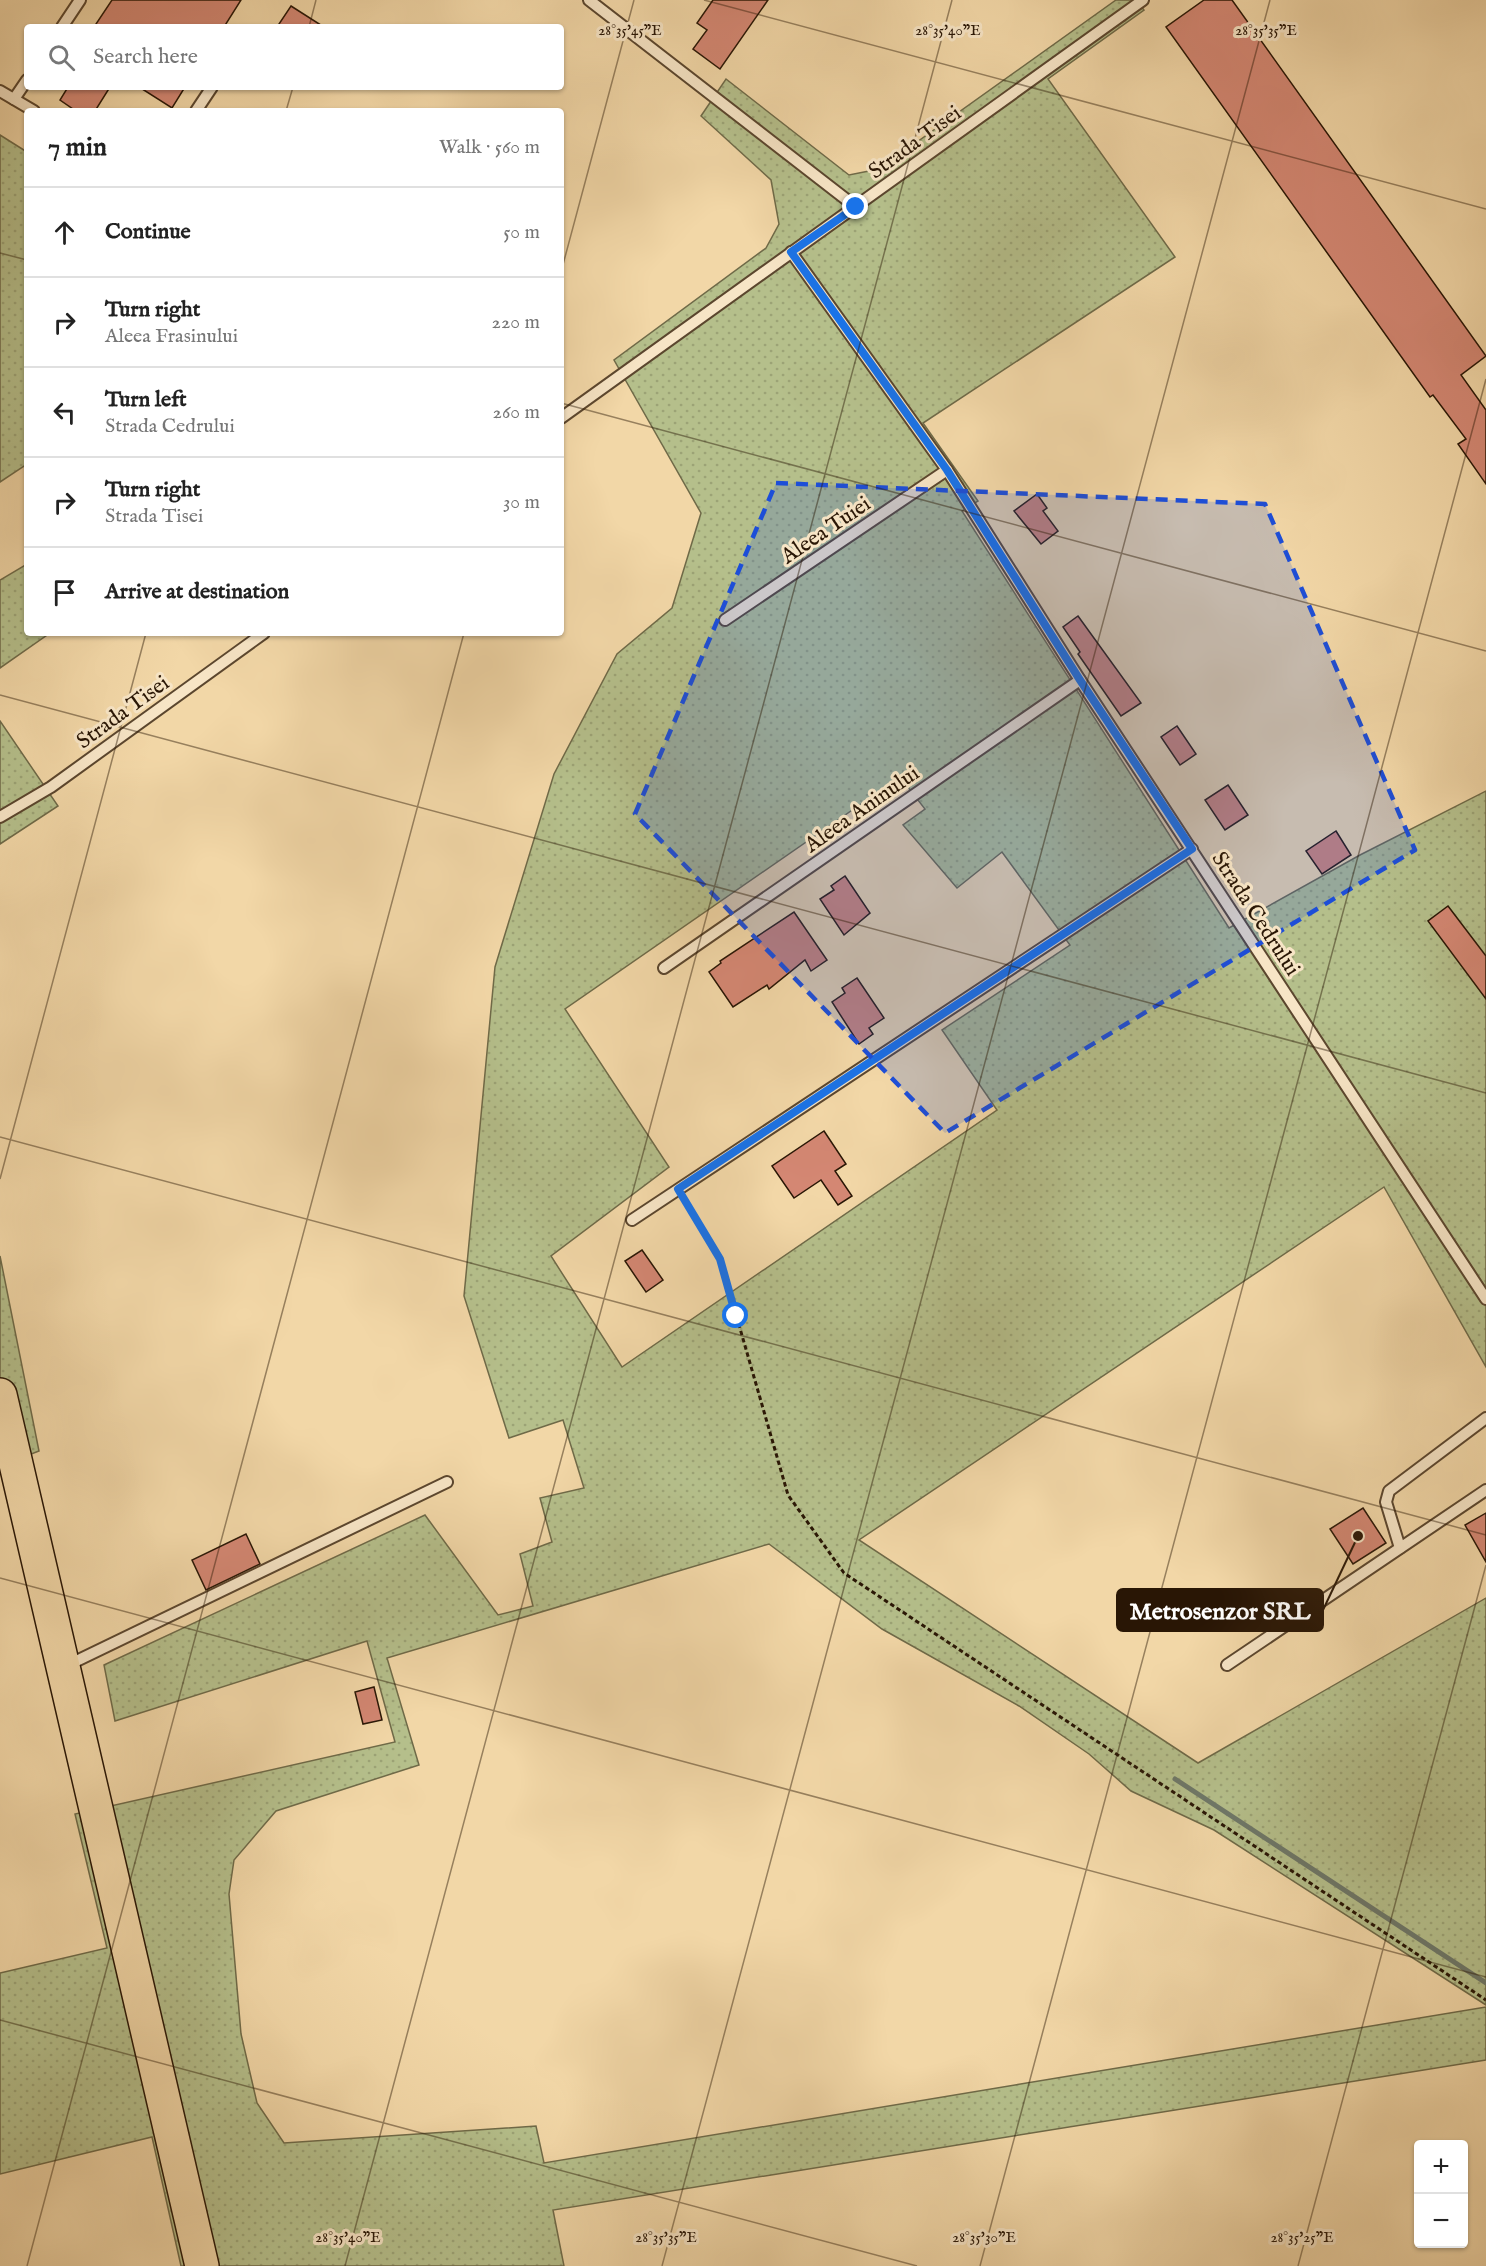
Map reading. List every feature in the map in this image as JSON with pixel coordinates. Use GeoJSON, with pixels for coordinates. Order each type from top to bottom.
{"type":"FeatureCollection","features":[{"type":"Feature","properties":{"kind":"main road"},"geometry":{"type":"LineString","coordinates":[[0,1395],[202,2266]]}},
{"type":"Feature","properties":{"kind":"lane"},"geometry":{"type":"LineString","coordinates":[[64,24],[80,0]]}},
{"type":"Feature","properties":{"kind":"lane"},"geometry":{"type":"LineString","coordinates":[[589,0],[856,207]]}},
{"type":"Feature","properties":{"kind":"lane","name":"Strada Tisei"},"geometry":{"type":"LineString","coordinates":[[564,416],[1143,0]]}},
{"type":"Feature","properties":{"kind":"lane"},"geometry":{"type":"LineString","coordinates":[[14,99],[24,84]]}},
{"type":"Feature","properties":{"kind":"lane"},"geometry":{"type":"LineString","coordinates":[[198,108],[210,90]]}},
{"type":"Feature","properties":{"kind":"lane"},"geometry":{"type":"LineString","coordinates":[[0,91],[29,108]]}},
{"type":"Feature","properties":{"kind":"lane","name":"Strada Cedrului"},"geometry":{"type":"LineString","coordinates":[[791,252],[947,470],[1080,680],[1486,1299]]}},
{"type":"Feature","properties":{"kind":"lane","name":"Aleea Tuiei"},"geometry":{"type":"LineString","coordinates":[[725,620],[947,470]]}},
{"type":"Feature","properties":{"kind":"lane","name":"Strada Tisei"},"geometry":{"type":"LineString","coordinates":[[0,817],[51,787],[260,636]]}},
{"type":"Feature","properties":{"kind":"lane","name":"Aleea Aninului"},"geometry":{"type":"LineString","coordinates":[[664,968],[1080,680]]}},
{"type":"Feature","properties":{"kind":"lane"},"geometry":{"type":"LineString","coordinates":[[632,1220],[1192,849]]}},
{"type":"Feature","properties":{"kind":"lane"},"geometry":{"type":"LineString","coordinates":[[1400,1548],[1386,1502],[1389,1491],[1486,1418]]}},
{"type":"Feature","properties":{"kind":"lane"},"geometry":{"type":"LineString","coordinates":[[63,1668],[447,1482]]}},
{"type":"Feature","properties":{"kind":"lane"},"geometry":{"type":"LineString","coordinates":[[1227,1665],[1486,1490]]}},
{"type":"Feature","properties":{"kind":"path"},"geometry":{"type":"LineString","coordinates":[[678,1189],[720,1259],[789,1495],[844,1573],[1486,2000]]}},
{"type":"Feature","properties":{"kind":"highlighted area"},"geometry":{"type":"Polygon","coordinates":[[[776,483],[1265,504],[1415,850],[945,1133],[635,814],[776,483]]]}},
{"type":"Feature","properties":{"kind":"green space"},"geometry":{"type":"Polygon","coordinates":[[[1116,0],[1136,0],[1144,10],[1048,79],[1175,257],[923,423],[978,501],[962,511],[1229,928],[1360,855],[1486,791],[1486,1367],[1384,1187],[859,1540],[1198,1763],[1486,1598],[1486,2005],[1214,1830],[1131,1791],[1089,1754],[1019,1706],[882,1629],[769,1544],[387,1658],[419,1765],[276,1811],[234,1860],[229,1894],[241,2034],[257,2103],[284,2143],[536,2126],[544,2163],[1486,2007],[1486,2060],[553,2210],[564,2266],[181,2266],[152,2137],[0,2174],[0,1973],[107,1948],[75,1814],[395,1742],[367,1641],[115,1721],[104,1665],[425,1515],[498,1615],[533,1606],[520,1554],[552,1542],[540,1498],[584,1488],[563,1420],[509,1438],[464,1296],[495,967],[554,774],[617,654],[672,608],[701,513],[614,360],[766,248],[779,224],[771,180],[701,116],[726,79],[849,175],[879,169],[1116,0]],[[900,777],[565,1009],[669,1167],[551,1256],[622,1367],[997,1110],[942,1030],[1070,945],[1002,852],[957,888],[903,825],[925,809],[900,777]]]}},
{"type":"Feature","properties":{"kind":"green space"},"geometry":{"type":"Polygon","coordinates":[[[0,135],[24,150],[24,466],[0,482],[0,135]]]}},
{"type":"Feature","properties":{"kind":"green space"},"geometry":{"type":"Polygon","coordinates":[[[24,566],[24,636],[46,636],[0,668],[0,580],[24,566]]]}},
{"type":"Feature","properties":{"kind":"green space"},"geometry":{"type":"Polygon","coordinates":[[[0,721],[58,806],[0,844],[0,721]]]}},
{"type":"Feature","properties":{"kind":"green space"},"geometry":{"type":"Polygon","coordinates":[[[0,1256],[39,1451],[0,1466],[0,1256]]]}},
{"type":"Feature","properties":{"kind":"building"},"geometry":{"type":"Polygon","coordinates":[[[112,0],[241,0],[226,24],[96,24],[112,0]]]}},
{"type":"Feature","properties":{"kind":"building"},"geometry":{"type":"Polygon","coordinates":[[[713,0],[768,0],[720,69],[693,49],[707,30],[697,23],[713,0]]]}},
{"type":"Feature","properties":{"kind":"building"},"geometry":{"type":"Polygon","coordinates":[[[1204,0],[1232,0],[1486,356],[1461,375],[1486,410],[1486,484],[1458,444],[1466,439],[1433,395],[1430,397],[1166,27],[1204,0]]]}},
{"type":"Feature","properties":{"kind":"building"},"geometry":{"type":"Polygon","coordinates":[[[291,6],[319,24],[279,24],[291,6]]]}},
{"type":"Feature","properties":{"kind":"building"},"geometry":{"type":"Polygon","coordinates":[[[66,90],[108,90],[97,108],[72,108],[60,100],[66,90]]]}},
{"type":"Feature","properties":{"kind":"building"},"geometry":{"type":"Polygon","coordinates":[[[144,90],[183,90],[172,108],[144,90]]]}},
{"type":"Feature","properties":{"kind":"building"},"geometry":{"type":"Polygon","coordinates":[[[1037,494],[1047,508],[1043,511],[1058,531],[1041,544],[1014,511],[1037,494]]]}},
{"type":"Feature","properties":{"kind":"building"},"geometry":{"type":"Polygon","coordinates":[[[1078,616],[1141,703],[1121,716],[1078,654],[1080,652],[1063,627],[1078,616]]]}},
{"type":"Feature","properties":{"kind":"building"},"geometry":{"type":"Polygon","coordinates":[[[1177,726],[1196,754],[1180,765],[1161,737],[1177,726]]]}},
{"type":"Feature","properties":{"kind":"building"},"geometry":{"type":"Polygon","coordinates":[[[1228,785],[1248,815],[1225,830],[1205,800],[1228,785]]]}},
{"type":"Feature","properties":{"kind":"building"},"geometry":{"type":"Polygon","coordinates":[[[1336,831],[1351,855],[1322,874],[1306,851],[1336,831]]]}},
{"type":"Feature","properties":{"kind":"building"},"geometry":{"type":"Polygon","coordinates":[[[845,876],[870,913],[844,935],[820,899],[834,890],[831,886],[845,876]]]}},
{"type":"Feature","properties":{"kind":"building"},"geometry":{"type":"Polygon","coordinates":[[[1448,906],[1486,956],[1486,999],[1428,921],[1448,906]]]}},
{"type":"Feature","properties":{"kind":"building"},"geometry":{"type":"Polygon","coordinates":[[[794,912],[827,960],[811,971],[805,960],[769,989],[767,985],[733,1007],[709,972],[721,963],[720,961],[794,912]]]}},
{"type":"Feature","properties":{"kind":"building"},"geometry":{"type":"Polygon","coordinates":[[[857,978],[884,1018],[869,1028],[873,1034],[859,1044],[832,1002],[845,993],[842,988],[857,978]]]}},
{"type":"Feature","properties":{"kind":"building"},"geometry":{"type":"Polygon","coordinates":[[[824,1131],[846,1164],[835,1171],[852,1196],[838,1205],[821,1180],[794,1198],[772,1166],[824,1131]]]}},
{"type":"Feature","properties":{"kind":"building"},"geometry":{"type":"Polygon","coordinates":[[[642,1250],[663,1280],[646,1292],[625,1261],[642,1250]]]}},
{"type":"Feature","properties":{"kind":"building"},"geometry":{"type":"Polygon","coordinates":[[[1363,1508],[1386,1543],[1353,1564],[1330,1529],[1363,1508]]]}},
{"type":"Feature","properties":{"kind":"building"},"geometry":{"type":"Polygon","coordinates":[[[1486,1513],[1486,1562],[1465,1525],[1486,1513]]]}},
{"type":"Feature","properties":{"kind":"building"},"geometry":{"type":"Polygon","coordinates":[[[246,1534],[260,1564],[206,1590],[192,1560],[246,1534]]]}},
{"type":"Feature","properties":{"kind":"building"},"geometry":{"type":"Polygon","coordinates":[[[374,1687],[382,1720],[363,1724],[355,1692],[374,1687]]]}},
{"type":"Feature","properties":{"kind":"waterway"},"geometry":{"type":"LineString","coordinates":[[1175,1779],[1486,1983]]}},
{"type":"Feature","properties":{"kind":"place","name":"Metrosenzor SRL"},"geometry":{"type":"Point","coordinates":[1358,1536]}},
{"type":"Feature","properties":{"kind":"route"},"geometry":{"type":"LineString","coordinates":[[736,1316],[720,1259],[678,1189],[1192,849],[1080,680],[947,470],[791,252],[856,207]]}}]}
